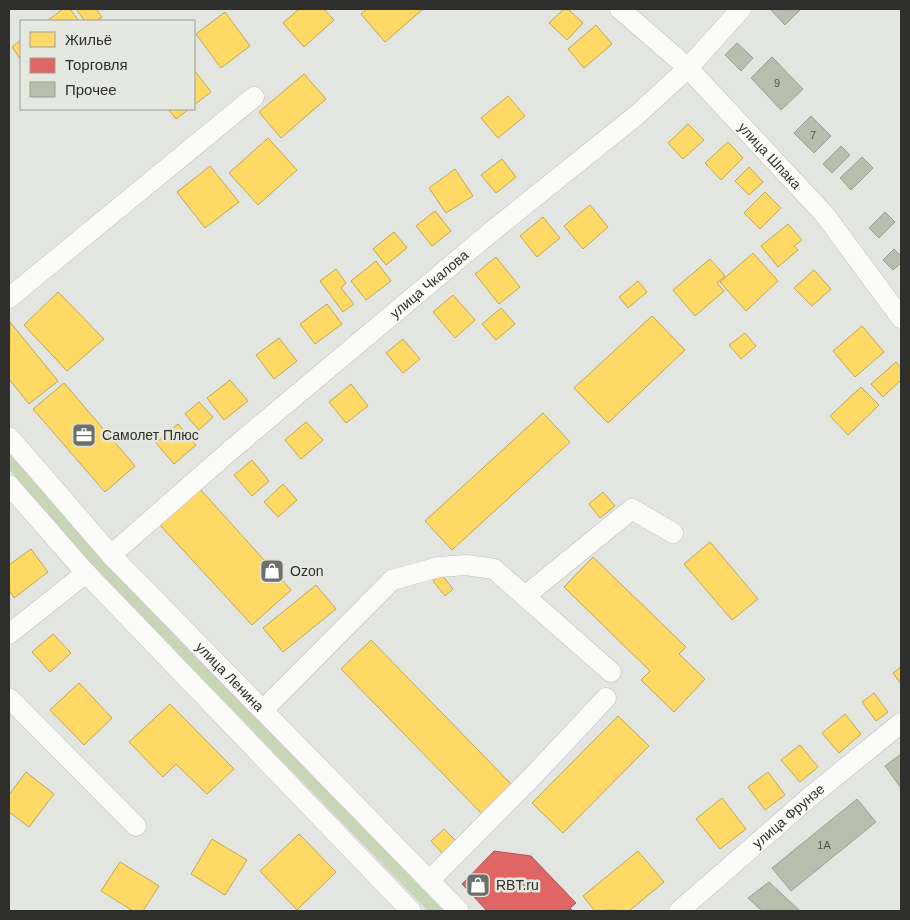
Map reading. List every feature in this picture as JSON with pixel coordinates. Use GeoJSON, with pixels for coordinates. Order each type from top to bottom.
{"type":"FeatureCollection","features":[{"type":"Feature","properties":{"kind":"street","name":"улица Шпака"},"geometry":{"type":"LineString","coordinates":[[620,9],[688,68],[825,215],[901,318]]}},
{"type":"Feature","properties":{"kind":"street","name":"улица Чкалова"},"geometry":{"type":"LineString","coordinates":[[111,554],[247,436],[491,232],[638,114],[688,68],[741,9]]}},
{"type":"Feature","properties":{"kind":"street"},"geometry":{"type":"LineString","coordinates":[[9,298],[254,97]]}},
{"type":"Feature","properties":{"kind":"street","name":"улица Ленина"},"geometry":{"type":"LineString","coordinates":[[9,437],[111,554],[459,911]]}},
{"type":"Feature","properties":{"kind":"street"},"geometry":{"type":"LineString","coordinates":[[9,485],[86,573],[411,911]]}},
{"type":"Feature","properties":{"kind":"street"},"geometry":{"type":"LineString","coordinates":[[526,596],[632,509],[673,533]]}},
{"type":"Feature","properties":{"kind":"street"},"geometry":{"type":"LineString","coordinates":[[263,710],[392,580],[439,568],[466,565],[494,568],[611,672]]}},
{"type":"Feature","properties":{"kind":"street"},"geometry":{"type":"LineString","coordinates":[[9,634],[86,573]]}},
{"type":"Feature","properties":{"kind":"street"},"geometry":{"type":"LineString","coordinates":[[9,698],[136,826]]}},
{"type":"Feature","properties":{"kind":"street"},"geometry":{"type":"LineString","coordinates":[[429,880],[532,777],[606,698]]}},
{"type":"Feature","properties":{"kind":"street","name":"улица Фрунзе"},"geometry":{"type":"LineString","coordinates":[[679,911],[812,796],[901,723]]}},
{"type":"Feature","properties":{"kind":"green space"},"geometry":{"type":"Polygon","coordinates":[[[9,453],[98,555],[444,911],[428,911],[89,562],[9,469],[9,453]]]}},
{"type":"Feature","properties":{"kind":"building: Жильё"},"geometry":{"type":"Polygon","coordinates":[[[63,9],[70,9],[78,20],[48,20],[63,9]]]}},
{"type":"Feature","properties":{"kind":"building: Жильё"},"geometry":{"type":"Polygon","coordinates":[[[76,9],[96,9],[102,17],[98,20],[84,20],[76,9]]]}},
{"type":"Feature","properties":{"kind":"building: Жильё"},"geometry":{"type":"Polygon","coordinates":[[[299,9],[324,9],[334,20],[304,47],[283,23],[299,9]]]}},
{"type":"Feature","properties":{"kind":"building: Жильё"},"geometry":{"type":"Polygon","coordinates":[[[367,9],[423,9],[385,42],[361,14],[367,9]]]}},
{"type":"Feature","properties":{"kind":"building: Жильё"},"geometry":{"type":"Polygon","coordinates":[[[564,9],[568,9],[583,23],[567,40],[549,23],[564,9]]]}},
{"type":"Feature","properties":{"kind":"building: Жильё"},"geometry":{"type":"Polygon","coordinates":[[[225,12],[250,46],[221,68],[196,34],[225,12]]]}},
{"type":"Feature","properties":{"kind":"building: Жильё"},"geometry":{"type":"Polygon","coordinates":[[[596,25],[612,44],[584,68],[568,49],[596,25]]]}},
{"type":"Feature","properties":{"kind":"building: Жильё"},"geometry":{"type":"Polygon","coordinates":[[[20,41],[20,59],[12,47],[20,41]]]}},
{"type":"Feature","properties":{"kind":"building: Жильё"},"geometry":{"type":"Polygon","coordinates":[[[195,71],[211,92],[195,104],[195,71]]]}},
{"type":"Feature","properties":{"kind":"building: Жильё"},"geometry":{"type":"Polygon","coordinates":[[[304,74],[326,99],[281,138],[259,112],[304,74]]]}},
{"type":"Feature","properties":{"kind":"building: Жильё"},"geometry":{"type":"Polygon","coordinates":[[[508,96],[525,116],[498,138],[481,118],[508,96]]]}},
{"type":"Feature","properties":{"kind":"building: Жильё"},"geometry":{"type":"Polygon","coordinates":[[[169,110],[188,110],[176,119],[169,110]]]}},
{"type":"Feature","properties":{"kind":"building: Жильё"},"geometry":{"type":"Polygon","coordinates":[[[688,124],[704,140],[683,159],[668,143],[688,124]]]}},
{"type":"Feature","properties":{"kind":"building: Жильё"},"geometry":{"type":"Polygon","coordinates":[[[268,138],[297,170],[258,205],[229,173],[268,138]]]}},
{"type":"Feature","properties":{"kind":"building: Жильё"},"geometry":{"type":"Polygon","coordinates":[[[728,142],[743,158],[721,180],[705,163],[728,142]]]}},
{"type":"Feature","properties":{"kind":"building: Жильё"},"geometry":{"type":"Polygon","coordinates":[[[502,159],[516,177],[496,193],[481,175],[502,159]]]}},
{"type":"Feature","properties":{"kind":"building: Жильё"},"geometry":{"type":"Polygon","coordinates":[[[210,166],[239,202],[205,228],[177,192],[210,166]]]}},
{"type":"Feature","properties":{"kind":"building: Жильё"},"geometry":{"type":"Polygon","coordinates":[[[749,167],[763,182],[749,195],[735,181],[749,167]]]}},
{"type":"Feature","properties":{"kind":"building: Жильё"},"geometry":{"type":"Polygon","coordinates":[[[455,169],[473,196],[446,213],[429,188],[455,169]]]}},
{"type":"Feature","properties":{"kind":"building: Жильё"},"geometry":{"type":"Polygon","coordinates":[[[765,192],[781,208],[760,229],[744,213],[765,192]]]}},
{"type":"Feature","properties":{"kind":"building: Жильё"},"geometry":{"type":"Polygon","coordinates":[[[590,205],[608,227],[583,249],[564,226],[590,205]]]}},
{"type":"Feature","properties":{"kind":"building: Жильё"},"geometry":{"type":"Polygon","coordinates":[[[435,211],[451,231],[432,246],[416,226],[435,211]]]}},
{"type":"Feature","properties":{"kind":"building: Жильё"},"geometry":{"type":"Polygon","coordinates":[[[543,217],[560,238],[537,257],[520,236],[543,217]]]}},
{"type":"Feature","properties":{"kind":"building: Жильё"},"geometry":{"type":"Polygon","coordinates":[[[788,224],[802,240],[794,246],[798,250],[778,267],[761,246],[788,224]]]}},
{"type":"Feature","properties":{"kind":"building: Жильё"},"geometry":{"type":"Polygon","coordinates":[[[394,232],[407,248],[386,265],[373,249],[394,232]]]}},
{"type":"Feature","properties":{"kind":"building: Жильё"},"geometry":{"type":"Polygon","coordinates":[[[753,253],[778,281],[746,311],[720,282],[753,253]]]}},
{"type":"Feature","properties":{"kind":"building: Жильё"},"geometry":{"type":"Polygon","coordinates":[[[496,257],[520,287],[499,304],[475,274],[496,257]]]}},
{"type":"Feature","properties":{"kind":"building: Жильё"},"geometry":{"type":"Polygon","coordinates":[[[710,259],[725,276],[717,283],[724,291],[695,316],[673,290],[710,259]]]}},
{"type":"Feature","properties":{"kind":"building: Жильё"},"geometry":{"type":"Polygon","coordinates":[[[376,261],[391,281],[366,300],[351,281],[376,261]]]}},
{"type":"Feature","properties":{"kind":"building: Жильё"},"geometry":{"type":"Polygon","coordinates":[[[336,269],[346,283],[341,288],[354,304],[343,312],[320,281],[336,269]]]}},
{"type":"Feature","properties":{"kind":"building: Жильё"},"geometry":{"type":"Polygon","coordinates":[[[814,270],[831,289],[812,306],[794,288],[814,270]]]}},
{"type":"Feature","properties":{"kind":"building: Жильё"},"geometry":{"type":"Polygon","coordinates":[[[638,281],[647,292],[628,308],[619,297],[638,281]]]}},
{"type":"Feature","properties":{"kind":"building: Жильё"},"geometry":{"type":"Polygon","coordinates":[[[58,292],[104,339],[67,371],[24,325],[58,292]]]}},
{"type":"Feature","properties":{"kind":"building: Жильё"},"geometry":{"type":"Polygon","coordinates":[[[453,295],[475,320],[455,338],[433,312],[453,295]]]}},
{"type":"Feature","properties":{"kind":"building: Жильё"},"geometry":{"type":"Polygon","coordinates":[[[327,304],[342,324],[315,344],[300,324],[327,304]]]}},
{"type":"Feature","properties":{"kind":"building: Жильё"},"geometry":{"type":"Polygon","coordinates":[[[501,308],[515,324],[496,340],[482,324],[501,308]]]}},
{"type":"Feature","properties":{"kind":"building: Жильё"},"geometry":{"type":"Polygon","coordinates":[[[652,316],[685,350],[608,423],[574,388],[652,316]]]}},
{"type":"Feature","properties":{"kind":"building: Жильё"},"geometry":{"type":"Polygon","coordinates":[[[10,322],[58,381],[29,404],[9,379],[10,322]]]}},
{"type":"Feature","properties":{"kind":"building: Жильё"},"geometry":{"type":"Polygon","coordinates":[[[862,326],[884,352],[855,377],[833,351],[862,326]]]}},
{"type":"Feature","properties":{"kind":"building: Жильё"},"geometry":{"type":"Polygon","coordinates":[[[745,333],[756,346],[741,359],[729,345],[745,333]]]}},
{"type":"Feature","properties":{"kind":"building: Жильё"},"geometry":{"type":"Polygon","coordinates":[[[279,338],[297,361],[274,379],[256,355],[279,338]]]}},
{"type":"Feature","properties":{"kind":"building: Жильё"},"geometry":{"type":"Polygon","coordinates":[[[403,339],[420,359],[403,373],[386,353],[403,339]]]}},
{"type":"Feature","properties":{"kind":"building: Жильё"},"geometry":{"type":"Polygon","coordinates":[[[896,362],[901,368],[901,380],[883,397],[871,384],[896,362]]]}},
{"type":"Feature","properties":{"kind":"building: Жильё"},"geometry":{"type":"Polygon","coordinates":[[[230,380],[248,401],[224,420],[207,398],[230,380]]]}},
{"type":"Feature","properties":{"kind":"building: Жильё"},"geometry":{"type":"Polygon","coordinates":[[[64,383],[135,466],[105,492],[33,409],[64,383]]]}},
{"type":"Feature","properties":{"kind":"building: Жильё"},"geometry":{"type":"Polygon","coordinates":[[[351,384],[368,406],[346,423],[329,402],[351,384]]]}},
{"type":"Feature","properties":{"kind":"building: Жильё"},"geometry":{"type":"Polygon","coordinates":[[[861,387],[879,405],[848,435],[830,416],[861,387]]]}},
{"type":"Feature","properties":{"kind":"building: Жильё"},"geometry":{"type":"Polygon","coordinates":[[[199,402],[213,417],[199,430],[185,414],[199,402]]]}},
{"type":"Feature","properties":{"kind":"building: Жильё"},"geometry":{"type":"Polygon","coordinates":[[[543,413],[570,442],[452,550],[425,521],[543,413]]]}},
{"type":"Feature","properties":{"kind":"building: Жильё"},"geometry":{"type":"Polygon","coordinates":[[[306,422],[323,440],[301,459],[285,440],[306,422]]]}},
{"type":"Feature","properties":{"kind":"building: Жильё"},"geometry":{"type":"Polygon","coordinates":[[[178,424],[196,445],[174,464],[156,443],[178,424]]]}},
{"type":"Feature","properties":{"kind":"building: Жильё"},"geometry":{"type":"Polygon","coordinates":[[[252,460],[269,481],[252,496],[234,475],[252,460]]]}},
{"type":"Feature","properties":{"kind":"building: Жильё"},"geometry":{"type":"Polygon","coordinates":[[[283,484],[297,500],[278,517],[264,502],[283,484]]]}},
{"type":"Feature","properties":{"kind":"building: Жильё"},"geometry":{"type":"Polygon","coordinates":[[[200,489],[291,590],[252,625],[160,525],[200,489]]]}},
{"type":"Feature","properties":{"kind":"building: Жильё"},"geometry":{"type":"Polygon","coordinates":[[[603,492],[615,506],[600,518],[589,504],[603,492]]]}},
{"type":"Feature","properties":{"kind":"building: Жильё"},"geometry":{"type":"Polygon","coordinates":[[[710,542],[758,599],[732,620],[684,564],[710,542]]]}},
{"type":"Feature","properties":{"kind":"building: Жильё"},"geometry":{"type":"Polygon","coordinates":[[[31,549],[48,572],[14,598],[9,590],[9,565],[31,549]]]}},
{"type":"Feature","properties":{"kind":"building: Жильё"},"geometry":{"type":"Polygon","coordinates":[[[593,557],[686,647],[679,654],[705,679],[674,712],[641,680],[650,671],[564,587],[593,557]]]}},
{"type":"Feature","properties":{"kind":"building: Жильё"},"geometry":{"type":"Polygon","coordinates":[[[441,574],[453,589],[445,596],[433,581],[441,574]]]}},
{"type":"Feature","properties":{"kind":"building: Жильё"},"geometry":{"type":"Polygon","coordinates":[[[316,585],[336,609],[283,652],[263,628],[316,585]]]}},
{"type":"Feature","properties":{"kind":"building: Жильё"},"geometry":{"type":"Polygon","coordinates":[[[53,634],[71,653],[50,672],[32,652],[53,634]]]}},
{"type":"Feature","properties":{"kind":"building: Жильё"},"geometry":{"type":"Polygon","coordinates":[[[371,640],[512,785],[482,814],[341,669],[371,640]]]}},
{"type":"Feature","properties":{"kind":"building: Жильё"},"geometry":{"type":"Polygon","coordinates":[[[901,667],[901,684],[893,673],[901,667]]]}},
{"type":"Feature","properties":{"kind":"building: Жильё"},"geometry":{"type":"Polygon","coordinates":[[[79,683],[112,718],[84,745],[50,710],[79,683]]]}},
{"type":"Feature","properties":{"kind":"building: Жильё"},"geometry":{"type":"Polygon","coordinates":[[[874,693],[888,712],[876,721],[862,702],[874,693]]]}},
{"type":"Feature","properties":{"kind":"building: Жильё"},"geometry":{"type":"Polygon","coordinates":[[[170,704],[234,769],[207,794],[176,764],[163,777],[129,742],[170,704]]]}},
{"type":"Feature","properties":{"kind":"building: Жильё"},"geometry":{"type":"Polygon","coordinates":[[[845,714],[861,734],[839,753],[822,733],[845,714]]]}},
{"type":"Feature","properties":{"kind":"building: Жильё"},"geometry":{"type":"Polygon","coordinates":[[[618,716],[649,746],[563,833],[532,803],[618,716]]]}},
{"type":"Feature","properties":{"kind":"building: Жильё"},"geometry":{"type":"Polygon","coordinates":[[[800,745],[818,767],[800,782],[781,760],[800,745]]]}},
{"type":"Feature","properties":{"kind":"building: Жильё"},"geometry":{"type":"Polygon","coordinates":[[[26,772],[54,794],[29,827],[9,812],[9,795],[26,772]]]}},
{"type":"Feature","properties":{"kind":"building: Жильё"},"geometry":{"type":"Polygon","coordinates":[[[768,772],[785,795],[765,810],[748,787],[768,772]]]}},
{"type":"Feature","properties":{"kind":"building: Жильё"},"geometry":{"type":"Polygon","coordinates":[[[722,798],[746,829],[720,849],[696,819],[722,798]]]}},
{"type":"Feature","properties":{"kind":"building: Жильё"},"geometry":{"type":"Polygon","coordinates":[[[444,829],[456,841],[443,854],[431,841],[444,829]]]}},
{"type":"Feature","properties":{"kind":"building: Жильё"},"geometry":{"type":"Polygon","coordinates":[[[299,834],[336,872],[297,910],[260,871],[299,834]]]}},
{"type":"Feature","properties":{"kind":"building: Жильё"},"geometry":{"type":"Polygon","coordinates":[[[212,839],[247,860],[225,895],[191,874],[212,839]]]}},
{"type":"Feature","properties":{"kind":"building: Жильё"},"geometry":{"type":"Polygon","coordinates":[[[638,851],[664,882],[629,911],[595,911],[583,896],[638,851]]]}},
{"type":"Feature","properties":{"kind":"building: Жильё"},"geometry":{"type":"Polygon","coordinates":[[[120,862],[159,886],[143,911],[133,911],[101,891],[120,862]]]}},
{"type":"Feature","properties":{"kind":"building: Торговля"},"geometry":{"type":"Polygon","coordinates":[[[494,851],[531,856],[576,903],[570,908],[573,911],[487,911],[462,884],[494,851]]]}},
{"type":"Feature","properties":{"kind":"building: Прочее"},"geometry":{"type":"Polygon","coordinates":[[[770,9],[799,9],[800,10],[785,25],[770,9]]]}},
{"type":"Feature","properties":{"kind":"building: Прочее"},"geometry":{"type":"Polygon","coordinates":[[[737,43],[753,58],[741,71],[725,55],[737,43]]]}},
{"type":"Feature","properties":{"kind":"building: Прочее"},"geometry":{"type":"Polygon","coordinates":[[[772,57],[803,89],[781,110],[751,78],[772,57]]]}},
{"type":"Feature","properties":{"kind":"building: Прочее"},"geometry":{"type":"Polygon","coordinates":[[[811,116],[831,136],[814,153],[794,133],[811,116]]]}},
{"type":"Feature","properties":{"kind":"building: Прочее"},"geometry":{"type":"Polygon","coordinates":[[[841,146],[850,155],[832,173],[823,164],[841,146]]]}},
{"type":"Feature","properties":{"kind":"building: Прочее"},"geometry":{"type":"Polygon","coordinates":[[[862,157],[873,168],[851,190],[840,178],[862,157]]]}},
{"type":"Feature","properties":{"kind":"building: Прочее"},"geometry":{"type":"Polygon","coordinates":[[[885,212],[895,222],[879,238],[869,228],[885,212]]]}},
{"type":"Feature","properties":{"kind":"building: Прочее"},"geometry":{"type":"Polygon","coordinates":[[[894,249],[901,256],[901,263],[893,270],[883,260],[894,249]]]}},
{"type":"Feature","properties":{"kind":"building: Прочее"},"geometry":{"type":"Polygon","coordinates":[[[901,754],[901,788],[885,766],[901,754]]]}},
{"type":"Feature","properties":{"kind":"building: Прочее"},"geometry":{"type":"Polygon","coordinates":[[[857,799],[876,822],[791,891],[772,868],[857,799]]]}},
{"type":"Feature","properties":{"kind":"building: Прочее"},"geometry":{"type":"Polygon","coordinates":[[[769,882],[800,911],[762,911],[748,898],[769,882]]]}},
{"type":"Feature","properties":{"kind":"place","name":"Самолет Плюс"},"geometry":{"type":"Point","coordinates":[84,435]}},
{"type":"Feature","properties":{"kind":"place","name":"Ozon"},"geometry":{"type":"Point","coordinates":[272,571]}},
{"type":"Feature","properties":{"kind":"place","name":"RBT.ru"},"geometry":{"type":"Point","coordinates":[478,885]}}]}
